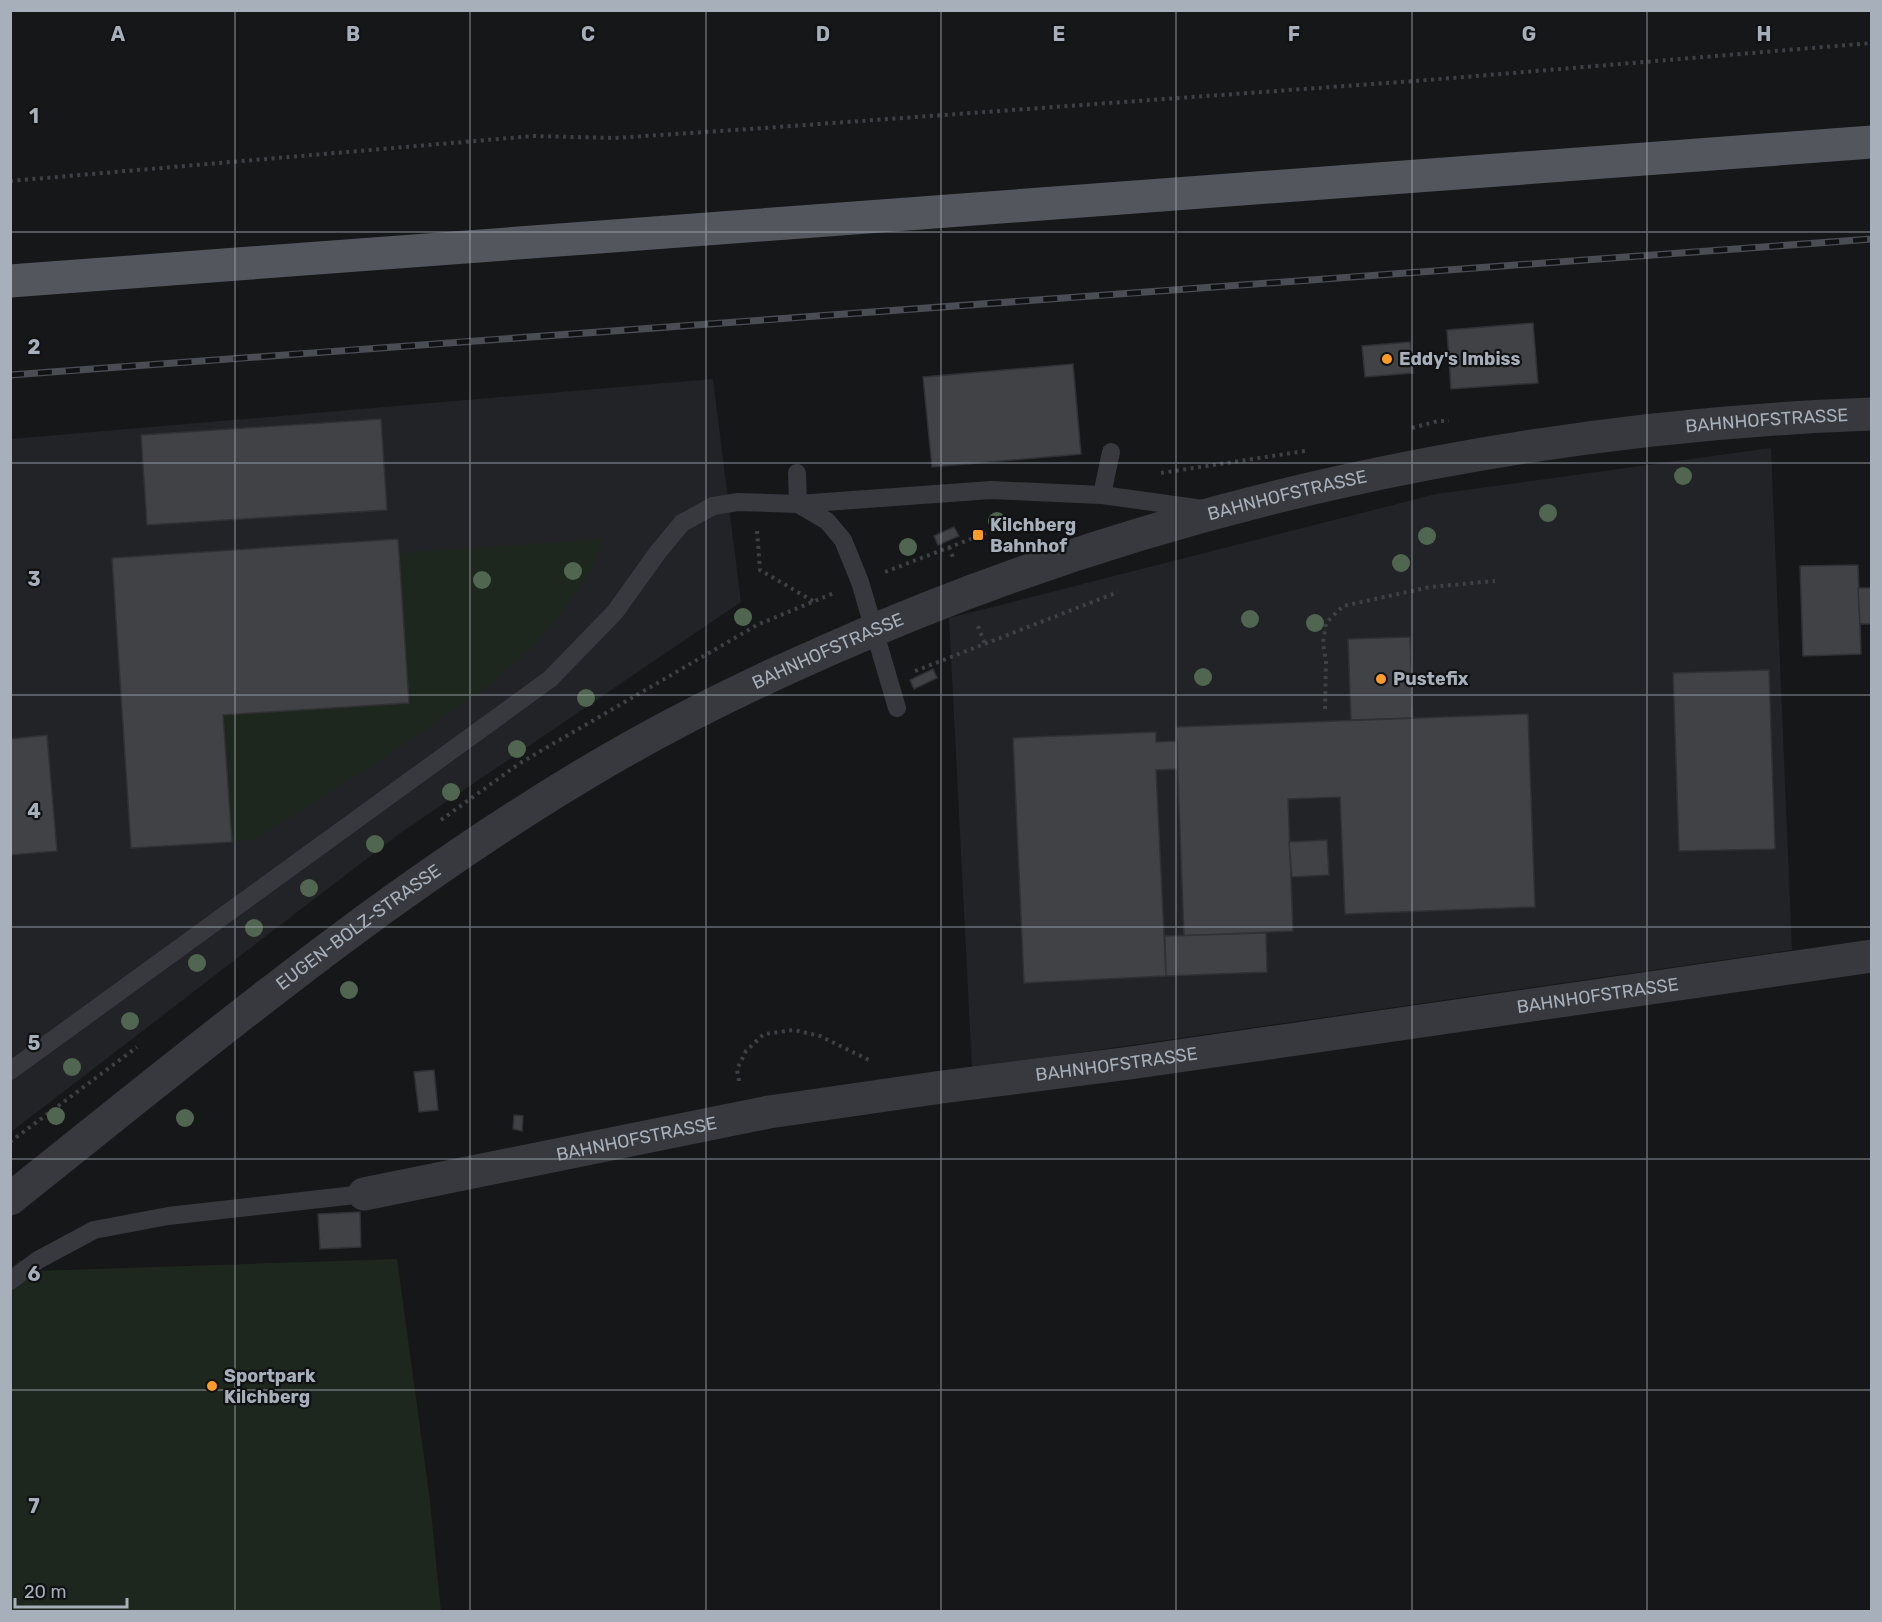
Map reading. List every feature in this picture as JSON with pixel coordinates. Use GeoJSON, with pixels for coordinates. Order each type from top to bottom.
{"type":"FeatureCollection","features":[{"type":"Feature","properties":{"kind":"main road"},"geometry":{"type":"LineString","coordinates":[[10,281],[1872,142]]}},
{"type":"Feature","properties":{"kind":"street","name":"BAHNHOFSTRASSE"},"geometry":{"type":"LineString","coordinates":[[734,693],[874,629],[966,592],[1082,552],[1223,512],[1418,466],[1578,439],[1722,423],[1872,414]]}},
{"type":"Feature","properties":{"kind":"street","name":"EUGEN-BOLZ-STRASSE"},"geometry":{"type":"LineString","coordinates":[[10,1199],[291,976],[450,861],[614,757],[734,693]]}},
{"type":"Feature","properties":{"kind":"street","name":"BAHNHOFSTRASSE"},"geometry":{"type":"LineString","coordinates":[[364,1194],[769,1112],[1872,956]]}},
{"type":"Feature","properties":{"kind":"lane"},"geometry":{"type":"LineString","coordinates":[[1102,495],[1111,452]]}},
{"type":"Feature","properties":{"kind":"lane"},"geometry":{"type":"LineString","coordinates":[[797,473],[798,504]]}},
{"type":"Feature","properties":{"kind":"lane"},"geometry":{"type":"LineString","coordinates":[[10,1071],[550,679],[615,612],[682,523],[713,506],[754,502],[798,504],[991,490],[1102,495],[1223,512]]}},
{"type":"Feature","properties":{"kind":"lane"},"geometry":{"type":"LineString","coordinates":[[798,504],[827,521],[843,540],[860,582],[897,708]]}},
{"type":"Feature","properties":{"kind":"lane"},"geometry":{"type":"LineString","coordinates":[[10,1281],[38,1260],[94,1230],[168,1216],[364,1194]]}},
{"type":"Feature","properties":{"kind":"path"},"geometry":{"type":"LineString","coordinates":[[10,181],[533,136],[615,138],[750,129],[1428,80],[1872,43]]}},
{"type":"Feature","properties":{"kind":"path"},"geometry":{"type":"LineString","coordinates":[[754,502],[760,570],[813,601]]}},
{"type":"Feature","properties":{"kind":"path"},"geometry":{"type":"LineString","coordinates":[[1325,709],[1326,661],[1323,643],[1326,622],[1343,606],[1430,587],[1495,581]]}},
{"type":"Feature","properties":{"kind":"path"},"geometry":{"type":"LineString","coordinates":[[889,682],[1118,592]]}},
{"type":"Feature","properties":{"kind":"path"},"geometry":{"type":"LineString","coordinates":[[769,1112],[751,1096],[739,1081],[736,1069],[746,1051],[764,1034],[794,1030],[820,1036],[876,1064]]}},
{"type":"Feature","properties":{"kind":"shaded area"},"geometry":{"type":"Polygon","coordinates":[[[713,379],[741,602],[399,834],[11,1132],[11,439],[713,379]]]}},
{"type":"Feature","properties":{"kind":"shaded area"},"geometry":{"type":"Polygon","coordinates":[[[1771,448],[1792,950],[972,1068],[949,618],[1436,494],[1771,448]]]}},
{"type":"Feature","properties":{"kind":"shaded area"},"geometry":{"type":"Polygon","coordinates":[[[603,539],[594,565],[566,607],[537,643],[486,688],[382,759],[256,839],[232,842],[223,715],[399,553],[603,539]]]}},
{"type":"Feature","properties":{"kind":"shaded area","name":"Sportpark Kilchberg"},"geometry":{"type":"Polygon","coordinates":[[[397,1259],[430,1501],[441,1611],[11,1612],[11,1268],[20,1260],[34,1271],[397,1259]]]}},
{"type":"Feature","properties":{"kind":"building"},"geometry":{"type":"Polygon","coordinates":[[[1533,323],[1538,383],[1451,389],[1447,330],[1533,323]]]}},
{"type":"Feature","properties":{"kind":"building","name":"Eddy's Imbiss"},"geometry":{"type":"Polygon","coordinates":[[[1410,342],[1413,373],[1365,377],[1362,346],[1410,342]]]}},
{"type":"Feature","properties":{"kind":"building"},"geometry":{"type":"Polygon","coordinates":[[[1073,364],[1081,454],[932,467],[923,377],[1073,364]]]}},
{"type":"Feature","properties":{"kind":"building"},"geometry":{"type":"Polygon","coordinates":[[[381,419],[387,510],[147,525],[141,435],[381,419]]]}},
{"type":"Feature","properties":{"kind":"building"},"geometry":{"type":"Polygon","coordinates":[[[954,527],[959,536],[938,545],[934,536],[954,527]]]}},
{"type":"Feature","properties":{"kind":"building"},"geometry":{"type":"Polygon","coordinates":[[[398,539],[409,703],[223,715],[232,842],[131,848],[112,558],[398,539]]]}},
{"type":"Feature","properties":{"kind":"building"},"geometry":{"type":"Polygon","coordinates":[[[1858,565],[1861,654],[1803,656],[1800,566],[1858,565]]]}},
{"type":"Feature","properties":{"kind":"building"},"geometry":{"type":"Polygon","coordinates":[[[1858,588],[1872,588],[1872,624],[1860,624],[1858,588]]]}},
{"type":"Feature","properties":{"kind":"building","name":"Pustefix"},"geometry":{"type":"Polygon","coordinates":[[[1410,637],[1413,718],[1351,720],[1348,639],[1410,637]]]}},
{"type":"Feature","properties":{"kind":"building"},"geometry":{"type":"Polygon","coordinates":[[[933,669],[937,678],[914,689],[910,680],[933,669]]]}},
{"type":"Feature","properties":{"kind":"building"},"geometry":{"type":"Polygon","coordinates":[[[1769,670],[1775,849],[1679,851],[1673,673],[1769,670]]]}},
{"type":"Feature","properties":{"kind":"building"},"geometry":{"type":"Polygon","coordinates":[[[1528,714],[1535,907],[1345,914],[1340,797],[1288,799],[1293,931],[1184,936],[1176,727],[1528,714]]]}},
{"type":"Feature","properties":{"kind":"building"},"geometry":{"type":"Polygon","coordinates":[[[1156,732],[1156,742],[1177,741],[1178,769],[1156,770],[1166,976],[1024,983],[1013,738],[1156,732]]]}},
{"type":"Feature","properties":{"kind":"building"},"geometry":{"type":"Polygon","coordinates":[[[47,735],[57,851],[10,855],[10,739],[47,735]]]}},
{"type":"Feature","properties":{"kind":"building"},"geometry":{"type":"Polygon","coordinates":[[[1327,840],[1329,875],[1292,877],[1289,842],[1327,840]]]}},
{"type":"Feature","properties":{"kind":"building"},"geometry":{"type":"Polygon","coordinates":[[[1266,933],[1267,972],[1166,976],[1165,936],[1266,933]]]}},
{"type":"Feature","properties":{"kind":"building"},"geometry":{"type":"Polygon","coordinates":[[[434,1070],[438,1110],[419,1112],[414,1072],[434,1070]]]}},
{"type":"Feature","properties":{"kind":"building"},"geometry":{"type":"Polygon","coordinates":[[[514,1115],[523,1116],[522,1131],[513,1129],[514,1115]]]}},
{"type":"Feature","properties":{"kind":"building"},"geometry":{"type":"Polygon","coordinates":[[[360,1212],[361,1247],[320,1249],[318,1214],[360,1212]]]}},
{"type":"Feature","properties":{"kind":"railway"},"geometry":{"type":"LineString","coordinates":[[10,375],[1872,239]]}},
{"type":"Feature","properties":{"kind":"place","name":"Eddy's Imbiss"},"geometry":{"type":"Point","coordinates":[1387,359]}},
{"type":"Feature","properties":{"kind":"place","name":"Kilchberg Bahnhof"},"geometry":{"type":"Point","coordinates":[978,535]}},
{"type":"Feature","properties":{"kind":"place","name":"Pustefix"},"geometry":{"type":"Point","coordinates":[1381,679]}},
{"type":"Feature","properties":{"kind":"place","name":"Sportpark Kilchberg"},"geometry":{"type":"Point","coordinates":[212,1386]}}]}
